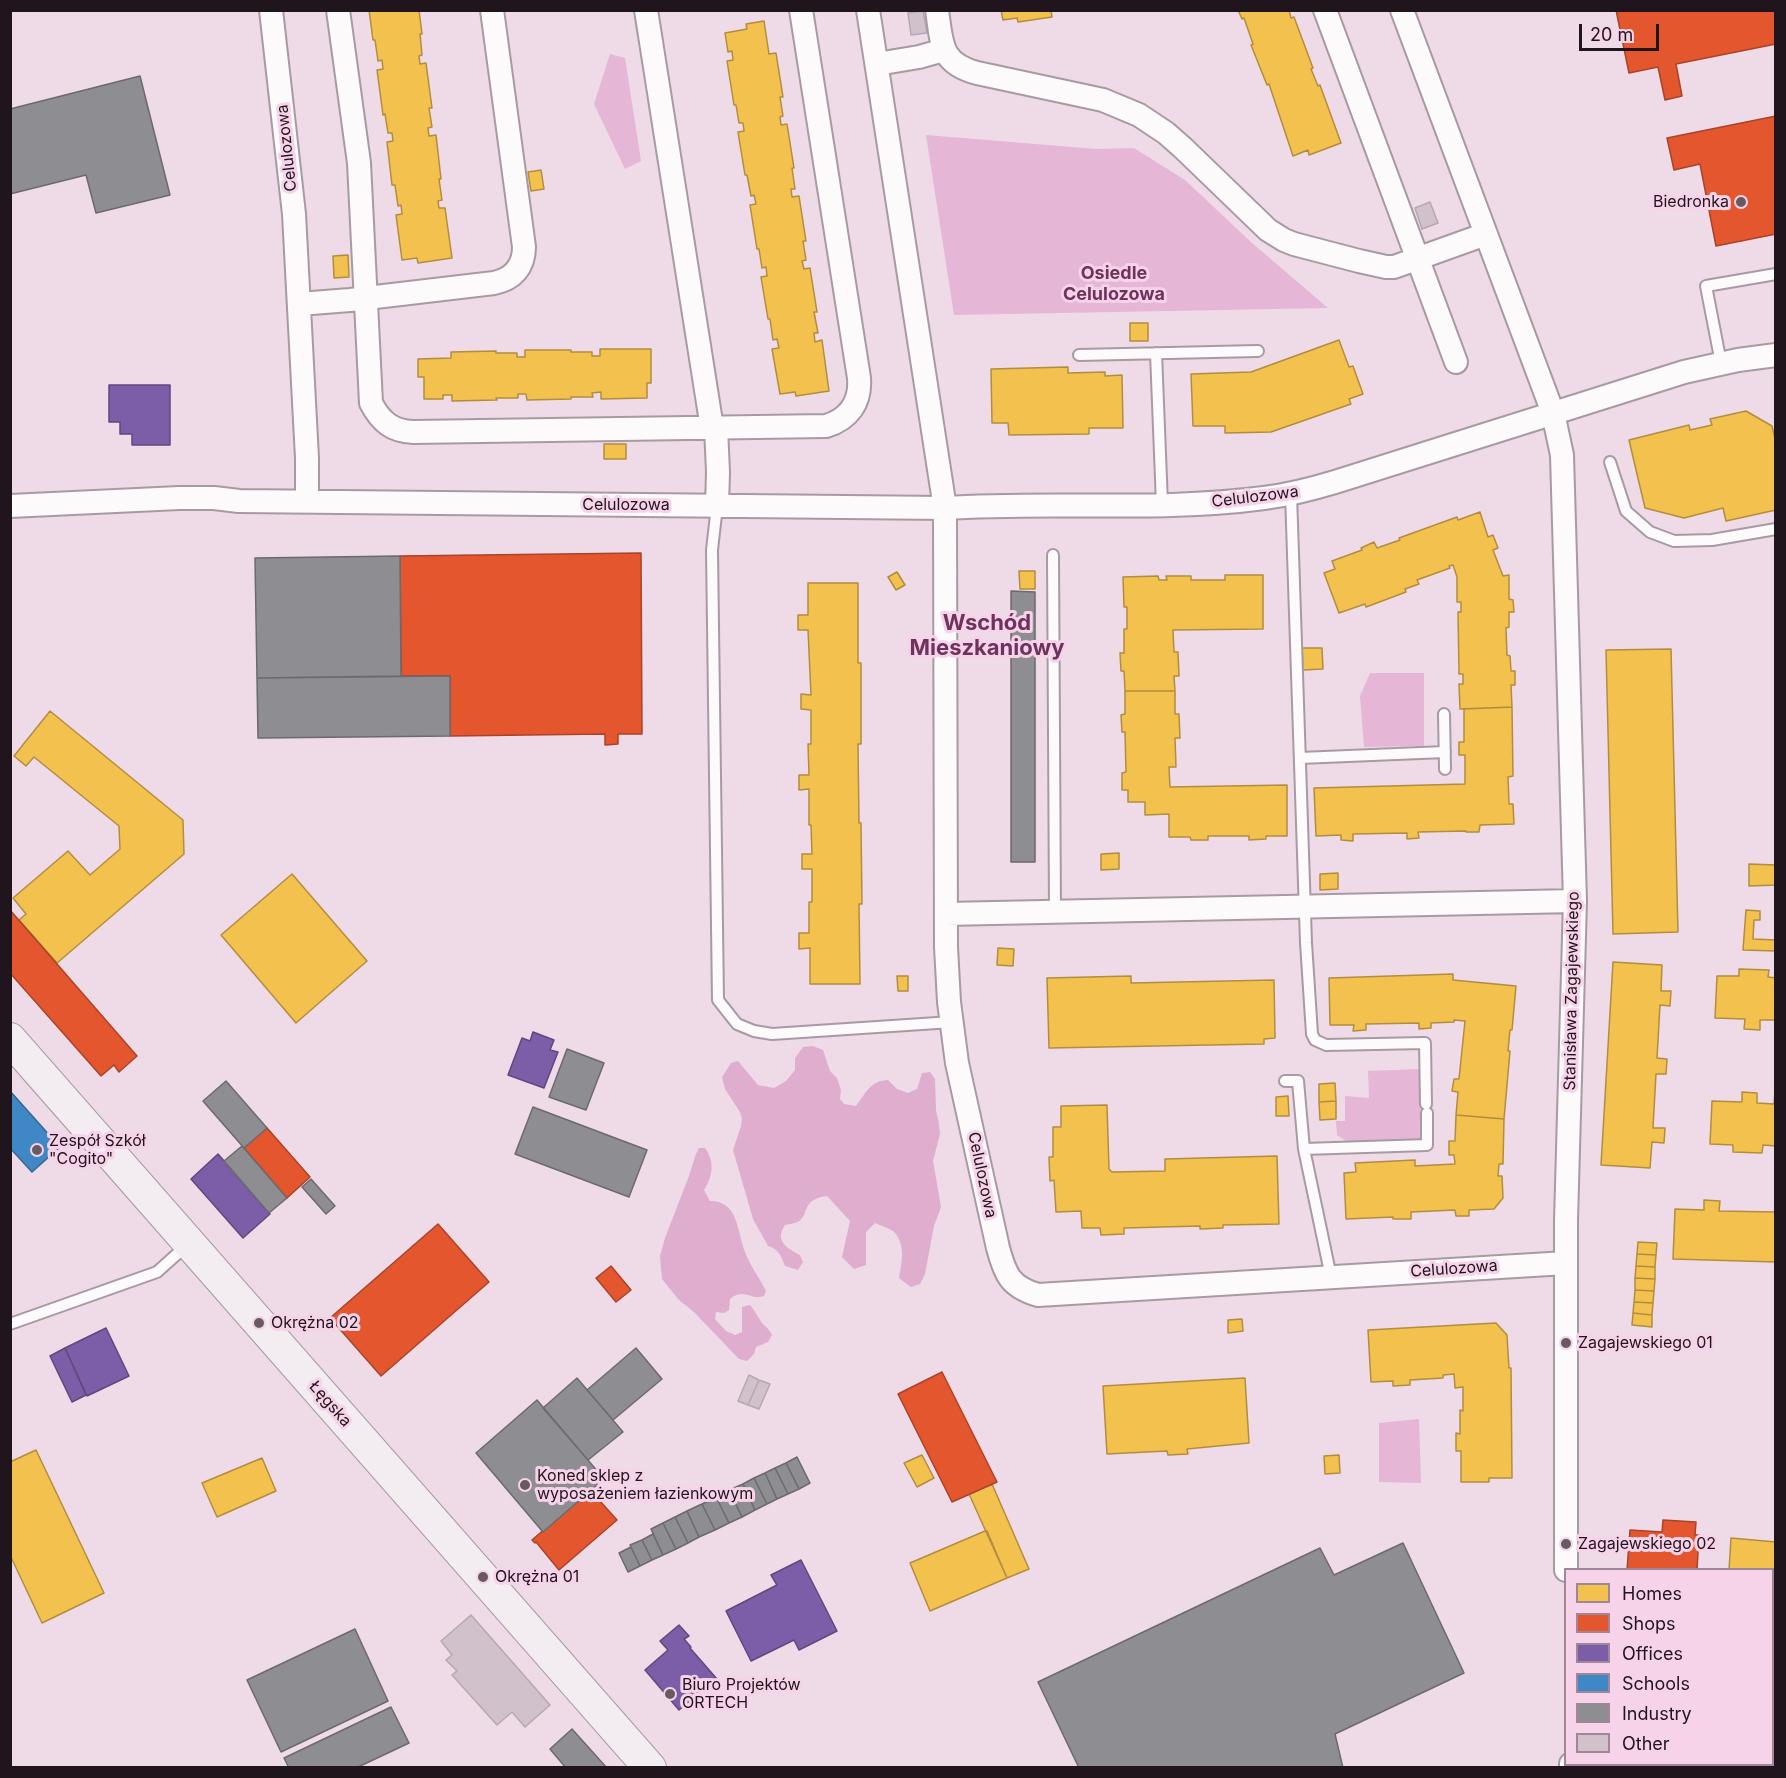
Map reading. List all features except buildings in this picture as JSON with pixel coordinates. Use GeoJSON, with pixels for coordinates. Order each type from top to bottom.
{"type":"FeatureCollection","features":[{"type":"Feature","properties":{"kind":"street","name":"Celulozowa"},"geometry":{"type":"LineString","coordinates":[[271,10],[294,214],[307,458],[306,501]]}},
{"type":"Feature","properties":{"kind":"street"},"geometry":{"type":"LineString","coordinates":[[338,10],[359,163],[371,403],[386,424],[395,429],[413,432],[826,426],[835,423],[849,413],[860,388],[801,10]]}},
{"type":"Feature","properties":{"kind":"street"},"geometry":{"type":"LineString","coordinates":[[299,304],[502,281],[517,271],[521,265],[524,247],[492,10]]}},
{"type":"Feature","properties":{"kind":"street"},"geometry":{"type":"LineString","coordinates":[[646,10],[714,428],[718,472],[717,506]]}},
{"type":"Feature","properties":{"kind":"street"},"geometry":{"type":"LineString","coordinates":[[868,10],[945,508]]}},
{"type":"Feature","properties":{"kind":"street"},"geometry":{"type":"LineString","coordinates":[[937,10],[944,50],[963,70],[1103,100],[1139,116],[1166,133],[1268,230],[1284,240],[1386,267],[1402,266],[1486,234]]}},
{"type":"Feature","properties":{"kind":"street"},"geometry":{"type":"LineString","coordinates":[[1325,10],[1456,363]]}},
{"type":"Feature","properties":{"kind":"street"},"geometry":{"type":"LineString","coordinates":[[1402,10],[1553,413]]}},
{"type":"Feature","properties":{"kind":"street"},"geometry":{"type":"LineString","coordinates":[[877,64],[944,50]]}},
{"type":"Feature","properties":{"kind":"street","name":"Celulozowa"},"geometry":{"type":"LineString","coordinates":[[10,506],[179,498],[373,503],[945,508],[991,505],[1226,502],[1291,494],[1684,372],[1721,363],[1776,355]]}},
{"type":"Feature","properties":{"kind":"street","name":"Stanisława Zagajewskiego"},"geometry":{"type":"LineString","coordinates":[[1553,413],[1562,455],[1563,476],[1575,901],[1566,1263],[1566,1568]]}},
{"type":"Feature","properties":{"kind":"street","name":"Celulozowa"},"geometry":{"type":"LineString","coordinates":[[945,508],[947,969],[957,1063],[1003,1268],[1014,1283],[1025,1291],[1038,1294],[1566,1263]]}},
{"type":"Feature","properties":{"kind":"street"},"geometry":{"type":"LineString","coordinates":[[946,914],[1575,901]]}},
{"type":"Feature","properties":{"kind":"street","name":"Łęgska"},"geometry":{"type":"LineString","coordinates":[[10,1039],[650,1767]]}},
{"type":"Feature","properties":{"kind":"lane"},"geometry":{"type":"LineString","coordinates":[[1721,363],[1706,286],[1776,274]]}},
{"type":"Feature","properties":{"kind":"lane"},"geometry":{"type":"LineString","coordinates":[[1079,355],[1258,351]]}},
{"type":"Feature","properties":{"kind":"lane"},"geometry":{"type":"LineString","coordinates":[[1156,353],[1162,504]]}},
{"type":"Feature","properties":{"kind":"lane"},"geometry":{"type":"LineString","coordinates":[[1610,462],[1626,511],[1650,532],[1674,541],[1712,540],[1776,529]]}},
{"type":"Feature","properties":{"kind":"lane"},"geometry":{"type":"LineString","coordinates":[[1291,494],[1305,907],[1312,1034],[1316,1040],[1326,1046],[1425,1043],[1427,1109],[1427,1145],[1304,1149]]}},
{"type":"Feature","properties":{"kind":"lane"},"geometry":{"type":"LineString","coordinates":[[717,506],[712,550],[718,1000],[737,1024],[754,1031],[772,1034],[952,1022]]}},
{"type":"Feature","properties":{"kind":"lane"},"geometry":{"type":"LineString","coordinates":[[1053,555],[1055,912]]}},
{"type":"Feature","properties":{"kind":"lane"},"geometry":{"type":"LineString","coordinates":[[1444,714],[1445,769]]}},
{"type":"Feature","properties":{"kind":"lane"},"geometry":{"type":"LineString","coordinates":[[1300,758],[1445,752]]}},
{"type":"Feature","properties":{"kind":"lane"},"geometry":{"type":"LineString","coordinates":[[1285,1081],[1298,1081],[1304,1149],[1331,1277]]}},
{"type":"Feature","properties":{"kind":"lane"},"geometry":{"type":"LineString","coordinates":[[10,1324],[157,1272],[189,1243]]}},
{"type":"Feature","properties":{"kind":"shaded area"},"geometry":{"type":"Polygon","coordinates":[[[610,54],[625,58],[641,161],[625,169],[594,104],[610,54]]]}},
{"type":"Feature","properties":{"kind":"shaded area"},"geometry":{"type":"Polygon","coordinates":[[[926,135],[1096,149],[1134,148],[1185,180],[1252,243],[1328,308],[954,315],[926,135]]]}},
{"type":"Feature","properties":{"kind":"shaded area"},"geometry":{"type":"Polygon","coordinates":[[[1370,673],[1424,673],[1424,746],[1364,747],[1360,696],[1370,673]]]}},
{"type":"Feature","properties":{"kind":"shaded area"},"geometry":{"type":"Polygon","coordinates":[[[813,1046],[823,1050],[830,1071],[837,1078],[841,1090],[840,1099],[844,1104],[856,1106],[869,1088],[877,1082],[888,1080],[897,1089],[908,1093],[917,1089],[922,1073],[930,1072],[935,1079],[936,1110],[940,1134],[933,1161],[941,1207],[934,1226],[925,1274],[920,1284],[911,1287],[899,1278],[902,1253],[900,1241],[893,1231],[875,1223],[866,1232],[866,1265],[854,1269],[842,1257],[850,1221],[827,1196],[812,1201],[800,1221],[785,1225],[782,1231],[781,1240],[800,1255],[803,1262],[798,1270],[785,1266],[777,1251],[768,1246],[753,1219],[733,1150],[742,1119],[725,1089],[722,1077],[731,1063],[738,1061],[758,1085],[774,1088],[786,1081],[795,1070],[795,1058],[803,1047],[813,1046]]]}},
{"type":"Feature","properties":{"kind":"shaded area"},"geometry":{"type":"Polygon","coordinates":[[[1419,1069],[1422,1140],[1350,1144],[1337,1135],[1336,1121],[1345,1121],[1345,1096],[1369,1098],[1368,1071],[1419,1069]]]}},
{"type":"Feature","properties":{"kind":"shaded area"},"geometry":{"type":"Polygon","coordinates":[[[699,1148],[705,1148],[711,1164],[711,1174],[704,1190],[710,1201],[720,1202],[732,1212],[747,1257],[766,1291],[764,1296],[759,1297],[739,1294],[730,1299],[729,1310],[724,1313],[716,1312],[715,1319],[726,1331],[735,1335],[742,1332],[742,1307],[750,1305],[771,1333],[768,1342],[756,1347],[754,1354],[747,1361],[739,1359],[694,1312],[679,1300],[662,1279],[660,1256],[665,1238],[699,1148]]]}},
{"type":"Feature","properties":{"kind":"shaded area"},"geometry":{"type":"Polygon","coordinates":[[[1419,1419],[1421,1483],[1379,1482],[1379,1423],[1419,1419]]]}},
{"type":"Feature","properties":{"kind":"place","name":"Biedronka"},"geometry":{"type":"Point","coordinates":[1741,202]}},
{"type":"Feature","properties":{"kind":"place","name":"Zespół Szkół \"Cogito\""},"geometry":{"type":"Point","coordinates":[37,1150]}},
{"type":"Feature","properties":{"kind":"place","name":"Okrężna 02"},"geometry":{"type":"Point","coordinates":[259,1323]}},
{"type":"Feature","properties":{"kind":"place","name":"Zagajewskiego 01"},"geometry":{"type":"Point","coordinates":[1566,1343]}},
{"type":"Feature","properties":{"kind":"place","name":"Koned sklep z wyposażeniem łazienkowym"},"geometry":{"type":"Point","coordinates":[525,1485]}},
{"type":"Feature","properties":{"kind":"place","name":"Zagajewskiego 02"},"geometry":{"type":"Point","coordinates":[1566,1544]}},
{"type":"Feature","properties":{"kind":"place","name":"Okrężna 01"},"geometry":{"type":"Point","coordinates":[483,1577]}},
{"type":"Feature","properties":{"kind":"place","name":"Biuro Projektów ORTECH"},"geometry":{"type":"Point","coordinates":[670,1694]}},
{"type":"Feature","properties":{"kind":"district","name":"Osiedle Celulozowa"},"geometry":{"type":"Point","coordinates":[1114,284]}},
{"type":"Feature","properties":{"kind":"district","name":"Wschód Mieszkaniowy"},"geometry":{"type":"Point","coordinates":[987,636]}}]}
